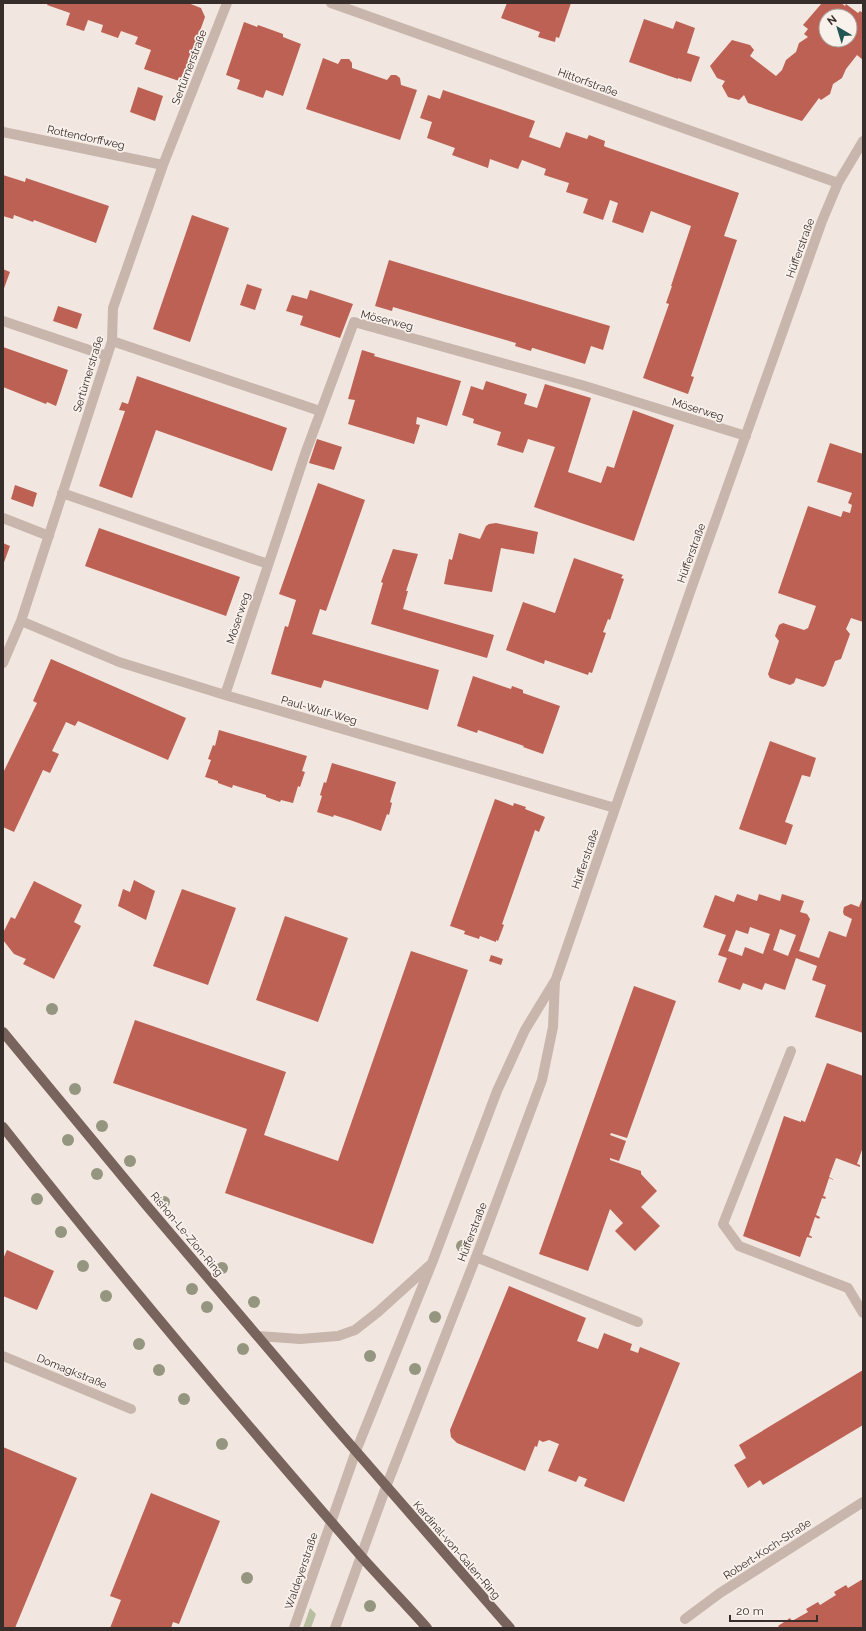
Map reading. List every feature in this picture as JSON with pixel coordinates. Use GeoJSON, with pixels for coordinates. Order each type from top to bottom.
{"type":"FeatureCollection","features":[{"type":"Feature","properties":{"kind":"main road","name":"Rishon-Le-Zion-Ring"},"geometry":{"type":"LineString","coordinates":[[3,1032],[142,1200],[356,1451]]}},
{"type":"Feature","properties":{"kind":"main road"},"geometry":{"type":"LineString","coordinates":[[3,1127],[138,1295],[259,1438],[361,1556],[427,1628]]}},
{"type":"Feature","properties":{"kind":"main road","name":"Kardinal-von-Galen-Ring"},"geometry":{"type":"LineString","coordinates":[[356,1451],[510,1628]]}},
{"type":"Feature","properties":{"kind":"street","name":"Sertürnerstraße"},"geometry":{"type":"LineString","coordinates":[[3,663],[21,620],[112,341],[113,308],[164,165],[227,3]]}},
{"type":"Feature","properties":{"kind":"street","name":"Hittorfstraße"},"geometry":{"type":"LineString","coordinates":[[331,3],[838,183]]}},
{"type":"Feature","properties":{"kind":"street","name":"Rottendorffweg"},"geometry":{"type":"LineString","coordinates":[[3,132],[164,165]]}},
{"type":"Feature","properties":{"kind":"street","name":"Hüfferstraße"},"geometry":{"type":"LineString","coordinates":[[356,1451],[432,1263],[496,1091],[525,1030],[556,979],[822,221],[838,183],[863,141]]}},
{"type":"Feature","properties":{"kind":"street"},"geometry":{"type":"LineString","coordinates":[[3,321],[107,356]]}},
{"type":"Feature","properties":{"kind":"street","name":"Möserweg"},"geometry":{"type":"LineString","coordinates":[[225,695],[305,454],[336,374],[354,322],[585,386],[746,436]]}},
{"type":"Feature","properties":{"kind":"street"},"geometry":{"type":"LineString","coordinates":[[112,341],[320,412]]}},
{"type":"Feature","properties":{"kind":"street"},"geometry":{"type":"LineString","coordinates":[[62,493],[268,564]]}},
{"type":"Feature","properties":{"kind":"street"},"geometry":{"type":"LineString","coordinates":[[3,518],[48,536]]}},
{"type":"Feature","properties":{"kind":"street","name":"Paul-Wulf-Weg"},"geometry":{"type":"LineString","coordinates":[[21,620],[120,662],[225,695],[615,808]]}},
{"type":"Feature","properties":{"kind":"street","name":"Hüfferstraße"},"geometry":{"type":"LineString","coordinates":[[361,1556],[386,1487],[476,1257],[542,1080],[553,1026],[556,979]]}},
{"type":"Feature","properties":{"kind":"street"},"geometry":{"type":"LineString","coordinates":[[791,1051],[722,1224],[739,1246],[848,1288],[863,1313]]}},
{"type":"Feature","properties":{"kind":"street"},"geometry":{"type":"LineString","coordinates":[[476,1257],[638,1322]]}},
{"type":"Feature","properties":{"kind":"street"},"geometry":{"type":"LineString","coordinates":[[258,1336],[300,1339],[338,1336],[355,1330],[378,1312],[432,1263]]}},
{"type":"Feature","properties":{"kind":"street","name":"Domagkstraße"},"geometry":{"type":"LineString","coordinates":[[3,1356],[131,1409]]}},
{"type":"Feature","properties":{"kind":"street","name":"Waldeyerstraße"},"geometry":{"type":"LineString","coordinates":[[294,1628],[356,1451]]}},
{"type":"Feature","properties":{"kind":"street","name":"Robert-Koch-Straße"},"geometry":{"type":"LineString","coordinates":[[686,1619],[720,1593],[863,1502]]}},
{"type":"Feature","properties":{"kind":"street"},"geometry":{"type":"LineString","coordinates":[[335,1628],[361,1556]]}},
{"type":"Feature","properties":{"kind":"green space"},"geometry":{"type":"Polygon","coordinates":[[[310,1608],[316,1614],[311,1628],[303,1628],[310,1608]]]}},
{"type":"Feature","properties":{"kind":"building"},"geometry":{"type":"Polygon","coordinates":[[[48,3],[188,3],[201,8],[205,17],[197,39],[202,41],[195,63],[190,61],[182,82],[144,69],[151,50],[135,44],[138,37],[121,31],[118,38],[101,32],[103,25],[88,20],[84,31],[66,25],[70,13],[47,5],[48,3]]]}},
{"type":"Feature","properties":{"kind":"building"},"geometry":{"type":"Polygon","coordinates":[[[507,3],[571,3],[559,38],[556,37],[555,42],[538,37],[540,32],[501,18],[507,3]]]}},
{"type":"Feature","properties":{"kind":"building"},"geometry":{"type":"Polygon","coordinates":[[[822,3],[841,3],[845,6],[846,4],[851,8],[818,8],[818,48],[858,48],[858,13],[860,11],[863,13],[863,60],[857,55],[846,69],[842,78],[833,84],[830,94],[821,100],[819,98],[802,121],[748,103],[744,95],[739,100],[728,97],[722,86],[725,81],[717,78],[710,66],[732,40],[750,45],[754,50],[750,56],[776,76],[782,70],[786,60],[796,52],[799,43],[808,37],[804,34],[808,29],[803,25],[822,3]]]}},
{"type":"Feature","properties":{"kind":"building"},"geometry":{"type":"Polygon","coordinates":[[[644,19],[673,29],[676,21],[695,28],[687,53],[700,57],[691,82],[629,62],[644,19]]]}},
{"type":"Feature","properties":{"kind":"building"},"geometry":{"type":"Polygon","coordinates":[[[244,22],[257,27],[258,25],[283,34],[283,37],[301,44],[283,96],[266,90],[263,98],[237,89],[240,80],[226,75],[244,22]]]}},
{"type":"Feature","properties":{"kind":"building"},"geometry":{"type":"Polygon","coordinates":[[[323,58],[338,64],[341,59],[349,59],[352,63],[352,68],[387,80],[391,75],[396,75],[400,78],[401,85],[417,90],[400,140],[306,109],[323,58]]]}},
{"type":"Feature","properties":{"kind":"building"},"geometry":{"type":"Polygon","coordinates":[[[138,87],[163,96],[155,121],[130,112],[138,87]]]}},
{"type":"Feature","properties":{"kind":"building"},"geometry":{"type":"Polygon","coordinates":[[[443,90],[535,121],[529,137],[560,148],[566,132],[587,139],[589,135],[605,141],[604,146],[606,147],[739,193],[724,236],[737,240],[691,376],[694,377],[688,394],[643,378],[669,304],[666,303],[691,226],[651,211],[643,233],[612,222],[618,203],[610,200],[603,220],[583,213],[588,199],[566,192],[569,183],[544,175],[546,169],[522,160],[518,169],[490,159],[488,168],[452,155],[455,148],[427,138],[432,122],[420,118],[428,95],[440,99],[443,90]]]}},
{"type":"Feature","properties":{"kind":"building"},"geometry":{"type":"Polygon","coordinates":[[[3,175],[25,182],[26,178],[109,206],[96,243],[34,220],[33,222],[14,215],[13,219],[3,216],[3,175]]]}},
{"type":"Feature","properties":{"kind":"building"},"geometry":{"type":"Polygon","coordinates":[[[192,215],[229,228],[190,342],[153,329],[192,215]]]}},
{"type":"Feature","properties":{"kind":"building"},"geometry":{"type":"Polygon","coordinates":[[[389,260],[610,326],[603,350],[591,346],[585,364],[533,348],[531,351],[515,346],[516,343],[393,307],[392,311],[375,306],[389,260]]]}},
{"type":"Feature","properties":{"kind":"building"},"geometry":{"type":"Polygon","coordinates":[[[3,269],[10,272],[3,291],[3,269]]]}},
{"type":"Feature","properties":{"kind":"building"},"geometry":{"type":"Polygon","coordinates":[[[247,284],[262,289],[255,310],[240,305],[247,284]]]}},
{"type":"Feature","properties":{"kind":"building"},"geometry":{"type":"Polygon","coordinates":[[[310,290],[353,304],[340,338],[300,325],[303,316],[286,311],[292,295],[307,299],[310,290]]]}},
{"type":"Feature","properties":{"kind":"building"},"geometry":{"type":"Polygon","coordinates":[[[58,306],[82,314],[77,329],[53,321],[58,306]]]}},
{"type":"Feature","properties":{"kind":"building"},"geometry":{"type":"Polygon","coordinates":[[[3,347],[68,370],[56,406],[47,402],[46,404],[3,387],[3,347]]]}},
{"type":"Feature","properties":{"kind":"building"},"geometry":{"type":"Polygon","coordinates":[[[362,350],[375,354],[374,356],[461,381],[447,426],[417,417],[416,424],[420,425],[414,444],[348,424],[355,400],[348,399],[362,350]]]}},
{"type":"Feature","properties":{"kind":"building"},"geometry":{"type":"Polygon","coordinates":[[[137,376],[287,428],[272,471],[156,430],[132,498],[99,486],[125,411],[119,410],[122,402],[128,404],[137,376]]]}},
{"type":"Feature","properties":{"kind":"building"},"geometry":{"type":"Polygon","coordinates":[[[486,381],[527,394],[524,404],[537,408],[545,384],[591,398],[568,472],[601,483],[607,466],[614,468],[633,410],[674,425],[634,541],[534,507],[555,447],[528,439],[523,453],[497,445],[501,432],[473,423],[474,419],[462,415],[471,386],[483,390],[486,381]]]}},
{"type":"Feature","properties":{"kind":"building"},"geometry":{"type":"Polygon","coordinates":[[[317,439],[342,447],[334,470],[309,463],[317,439]]]}},
{"type":"Feature","properties":{"kind":"building"},"geometry":{"type":"Polygon","coordinates":[[[830,443],[863,454],[863,622],[851,618],[846,629],[850,634],[841,659],[835,661],[826,685],[823,687],[796,678],[794,683],[790,685],[770,678],[768,674],[779,641],[775,636],[779,625],[783,623],[804,630],[808,628],[816,606],[778,593],[808,506],[841,517],[843,511],[850,513],[852,505],[848,503],[852,493],[817,482],[830,443]]]}},
{"type":"Feature","properties":{"kind":"building"},"geometry":{"type":"Polygon","coordinates":[[[318,483],[365,500],[326,611],[320,609],[312,634],[439,670],[428,710],[324,680],[321,688],[271,674],[285,626],[288,627],[296,600],[279,594],[318,483]]]}},
{"type":"Feature","properties":{"kind":"building"},"geometry":{"type":"Polygon","coordinates":[[[15,485],[37,493],[33,507],[11,499],[15,485]]]}},
{"type":"Feature","properties":{"kind":"building"},"geometry":{"type":"Polygon","coordinates":[[[496,523],[538,532],[534,554],[501,548],[492,592],[444,584],[449,559],[452,560],[459,533],[480,539],[486,526],[496,523]]]}},
{"type":"Feature","properties":{"kind":"building"},"geometry":{"type":"Polygon","coordinates":[[[99,528],[240,577],[226,616],[85,566],[99,528]]]}},
{"type":"Feature","properties":{"kind":"building"},"geometry":{"type":"Polygon","coordinates":[[[3,543],[10,546],[3,565],[3,543]]]}},
{"type":"Feature","properties":{"kind":"building"},"geometry":{"type":"Polygon","coordinates":[[[393,549],[418,554],[406,591],[408,591],[403,609],[494,635],[487,658],[371,624],[383,583],[381,582],[393,549]]]}},
{"type":"Feature","properties":{"kind":"building"},"geometry":{"type":"Polygon","coordinates":[[[574,558],[623,575],[621,578],[624,579],[610,620],[608,619],[603,632],[606,633],[592,673],[589,672],[588,675],[545,660],[544,664],[506,650],[523,602],[555,613],[574,558]]]}},
{"type":"Feature","properties":{"kind":"building"},"geometry":{"type":"Polygon","coordinates":[[[51,659],[186,718],[168,760],[78,721],[75,726],[66,722],[52,751],[59,754],[50,773],[43,770],[14,832],[3,827],[3,773],[37,703],[33,701],[51,659]]]}},
{"type":"Feature","properties":{"kind":"building"},"geometry":{"type":"Polygon","coordinates":[[[473,676],[511,689],[512,686],[523,690],[523,693],[560,706],[543,754],[478,730],[477,733],[457,726],[473,676]]]}},
{"type":"Feature","properties":{"kind":"building"},"geometry":{"type":"Polygon","coordinates":[[[219,730],[307,756],[302,771],[305,772],[300,787],[298,786],[293,803],[281,800],[280,802],[266,797],[266,795],[233,785],[232,788],[218,783],[218,781],[205,777],[211,760],[208,759],[213,745],[215,746],[219,730]]]}},
{"type":"Feature","properties":{"kind":"building"},"geometry":{"type":"Polygon","coordinates":[[[770,741],[816,758],[810,777],[802,775],[785,822],[793,825],[786,845],[739,829],[770,741]]]}},
{"type":"Feature","properties":{"kind":"building"},"geometry":{"type":"Polygon","coordinates":[[[332,763],[396,782],[390,802],[392,803],[389,815],[387,814],[381,831],[334,815],[333,817],[317,812],[322,796],[320,795],[324,782],[326,783],[332,763]]]}},
{"type":"Feature","properties":{"kind":"building"},"geometry":{"type":"Polygon","coordinates":[[[495,799],[513,806],[514,803],[526,807],[525,809],[545,817],[539,832],[535,830],[502,924],[504,925],[498,941],[496,940],[496,942],[480,936],[479,939],[464,934],[465,931],[450,926],[495,799]]]}},
{"type":"Feature","properties":{"kind":"building"},"geometry":{"type":"Polygon","coordinates":[[[134,880],[155,891],[146,920],[118,906],[123,889],[130,892],[134,880]]]}},
{"type":"Feature","properties":{"kind":"building"},"geometry":{"type":"Polygon","coordinates":[[[34,881],[82,905],[74,922],[81,926],[54,979],[23,964],[26,959],[14,954],[3,940],[3,933],[11,917],[15,919],[34,881]]]}},
{"type":"Feature","properties":{"kind":"building"},"geometry":{"type":"Polygon","coordinates":[[[182,889],[236,908],[208,985],[153,966],[182,889]]]}},
{"type":"Feature","properties":{"kind":"building"},"geometry":{"type":"Polygon","coordinates":[[[737,894],[757,901],[759,894],[780,901],[782,894],[804,901],[800,912],[807,914],[810,919],[799,951],[819,958],[829,931],[846,937],[852,919],[844,915],[844,907],[851,904],[859,907],[863,897],[863,1033],[815,1017],[826,985],[812,980],[817,966],[796,958],[785,990],[765,983],[762,990],[743,983],[740,990],[718,982],[727,958],[718,955],[726,935],[703,927],[715,895],[734,902],[737,894]],[[750,927],[748,934],[736,930],[728,951],[742,956],[745,947],[763,954],[770,934],[750,927]],[[780,929],[773,950],[788,956],[796,935],[780,929]]]}},
{"type":"Feature","properties":{"kind":"building"},"geometry":{"type":"Polygon","coordinates":[[[285,916],[348,938],[318,1022],[256,1000],[285,916]]]}},
{"type":"Feature","properties":{"kind":"building"},"geometry":{"type":"Polygon","coordinates":[[[411,951],[468,970],[373,1244],[225,1193],[247,1129],[113,1083],[135,1020],[286,1072],[264,1135],[338,1161],[411,951]]]}},
{"type":"Feature","properties":{"kind":"building"},"geometry":{"type":"Polygon","coordinates":[[[491,955],[503,959],[501,965],[489,961],[491,955]]]}},
{"type":"Feature","properties":{"kind":"building"},"geometry":{"type":"Polygon","coordinates":[[[634,986],[676,1001],[627,1138],[611,1133],[610,1135],[626,1141],[619,1161],[610,1158],[610,1160],[641,1171],[641,1174],[657,1191],[641,1207],[660,1226],[635,1251],[615,1231],[623,1223],[610,1209],[588,1271],[539,1254],[634,986]]]}},
{"type":"Feature","properties":{"kind":"building"},"geometry":{"type":"Polygon","coordinates":[[[827,1063],[863,1076],[863,1147],[857,1164],[860,1165],[860,1167],[836,1158],[829,1177],[834,1180],[829,1178],[823,1196],[826,1197],[825,1199],[822,1198],[816,1215],[820,1217],[819,1219],[815,1217],[809,1235],[812,1238],[807,1237],[800,1257],[743,1236],[784,1116],[805,1122],[827,1063]]]}},
{"type":"Feature","properties":{"kind":"building"},"geometry":{"type":"Polygon","coordinates":[[[7,1250],[54,1271],[37,1310],[3,1296],[3,1259],[7,1250]]]}},
{"type":"Feature","properties":{"kind":"building"},"geometry":{"type":"Polygon","coordinates":[[[509,1286],[586,1318],[577,1341],[598,1349],[604,1333],[632,1344],[630,1350],[638,1353],[640,1347],[680,1363],[624,1502],[584,1486],[587,1479],[579,1476],[576,1482],[548,1471],[559,1444],[549,1440],[543,1442],[539,1440],[525,1471],[457,1443],[451,1437],[450,1430],[509,1286]]]}},
{"type":"Feature","properties":{"kind":"building"},"geometry":{"type":"Polygon","coordinates":[[[863,1370],[863,1425],[763,1485],[760,1480],[748,1488],[734,1465],[746,1458],[739,1445],[863,1370]]]}},
{"type":"Feature","properties":{"kind":"building"},"geometry":{"type":"Polygon","coordinates":[[[3,1447],[77,1478],[15,1628],[3,1628],[3,1447]]]}},
{"type":"Feature","properties":{"kind":"building"},"geometry":{"type":"Polygon","coordinates":[[[151,1493],[220,1521],[179,1624],[173,1622],[171,1628],[110,1628],[121,1600],[110,1596],[151,1493]]]}},
{"type":"Feature","properties":{"kind":"building"},"geometry":{"type":"Polygon","coordinates":[[[863,1579],[863,1628],[780,1628],[778,1626],[790,1618],[792,1621],[808,1612],[806,1609],[818,1602],[820,1605],[836,1595],[834,1592],[846,1585],[848,1588],[863,1579]]]}}]}
